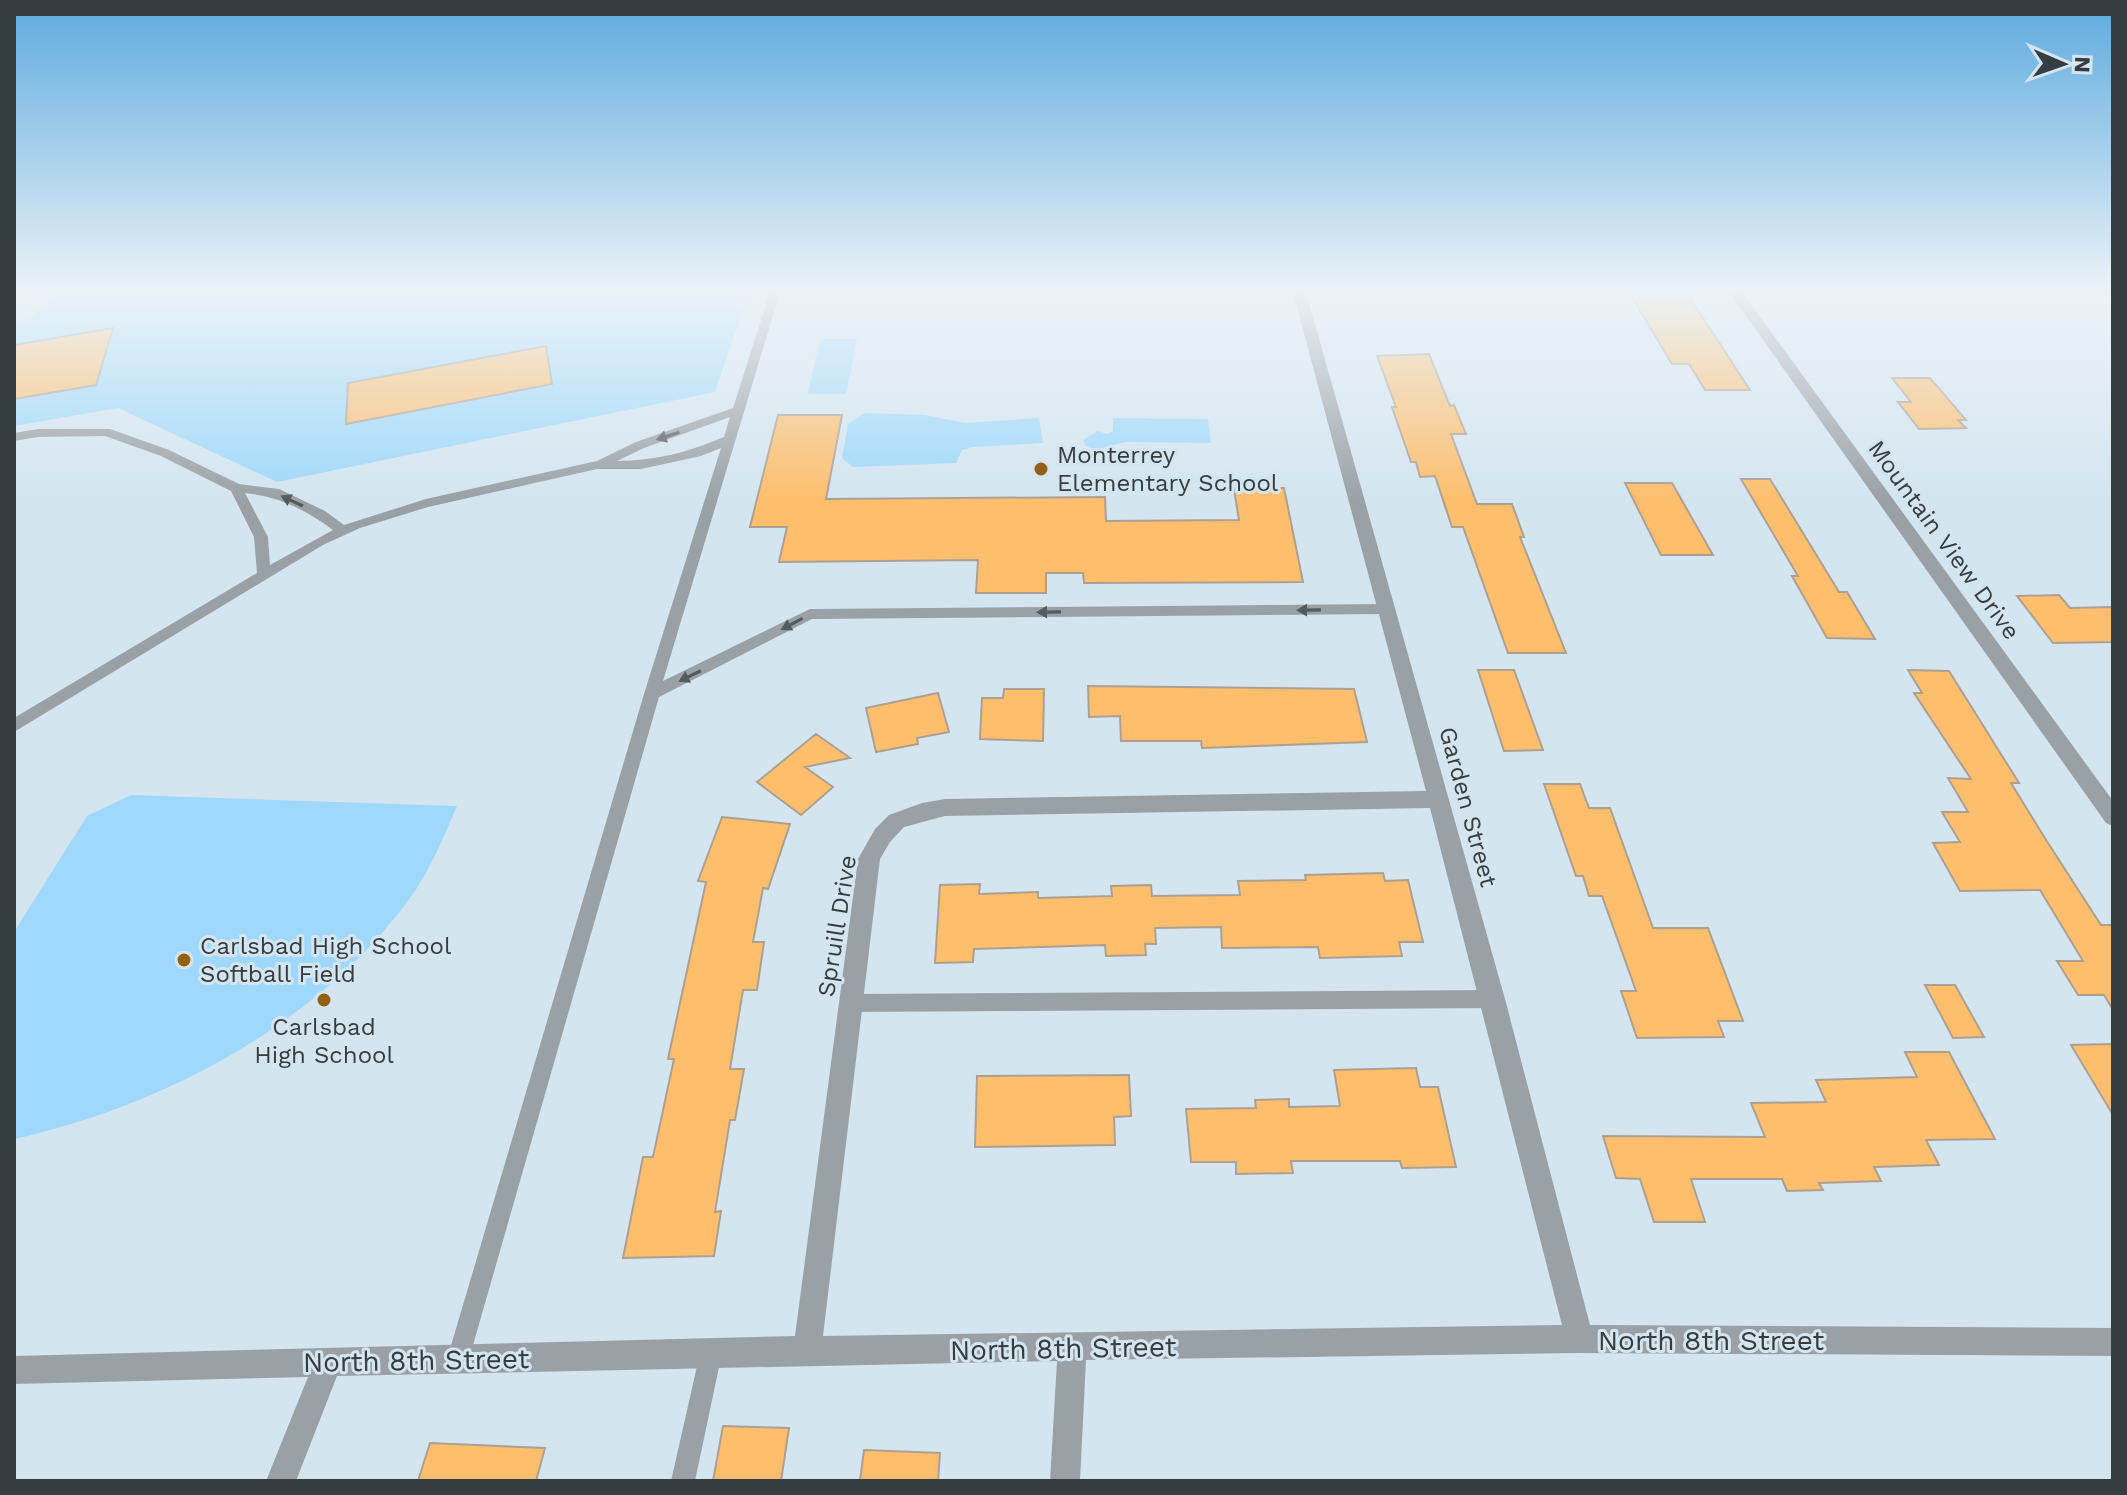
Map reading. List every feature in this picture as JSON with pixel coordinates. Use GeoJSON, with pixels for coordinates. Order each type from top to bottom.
{"type":"FeatureCollection","features":[{"type":"Feature","properties":{"kind":"street","name":"Garden Street"},"geometry":{"type":"LineString","coordinates":[[1318,362],[1493,999],[1580,1339]]}},
{"type":"Feature","properties":{"kind":"street","name":"Mountain View Drive"},"geometry":{"type":"LineString","coordinates":[[1785,362],[2113,817]]}},
{"type":"Feature","properties":{"kind":"street","name":"Spruill Drive"},"geometry":{"type":"LineString","coordinates":[[807,1350],[869,859],[882,834],[900,818],[920,812],[971,806],[1255,806],[1439,799]]}},
{"type":"Feature","properties":{"kind":"street","name":"North 8th Street"},"geometry":{"type":"LineString","coordinates":[[14,1370],[807,1350],[1580,1339],[2113,1342]]}},
{"type":"Feature","properties":{"kind":"street"},"geometry":{"type":"LineString","coordinates":[[1065,1481],[1072,1348]]}},
{"type":"Feature","properties":{"kind":"street"},"geometry":{"type":"LineString","coordinates":[[281,1481],[328,1362]]}},
{"type":"Feature","properties":{"kind":"lane"},"geometry":{"type":"LineString","coordinates":[[458,1359],[652,694],[754,362]]}},
{"type":"Feature","properties":{"kind":"lane"},"geometry":{"type":"LineString","coordinates":[[14,726],[343,530],[426,503],[597,465],[640,445],[740,410]]}},
{"type":"Feature","properties":{"kind":"lane"},"geometry":{"type":"LineString","coordinates":[[14,437],[38,433],[106,432],[165,453],[236,488],[274,492],[320,514],[343,530]]}},
{"type":"Feature","properties":{"kind":"lane"},"geometry":{"type":"LineString","coordinates":[[597,465],[641,465],[697,453],[731,439]]}},
{"type":"Feature","properties":{"kind":"lane"},"geometry":{"type":"LineString","coordinates":[[236,488],[261,537],[264,575]]}},
{"type":"Feature","properties":{"kind":"lane"},"geometry":{"type":"LineString","coordinates":[[652,694],[810,614],[1387,609]]}},
{"type":"Feature","properties":{"kind":"lane"},"geometry":{"type":"LineString","coordinates":[[851,1003],[1493,999]]}},
{"type":"Feature","properties":{"kind":"lane"},"geometry":{"type":"LineString","coordinates":[[683,1481],[711,1353]]}},
{"type":"Feature","properties":{"kind":"shaded area"},"geometry":{"type":"Polygon","coordinates":[[[14,362],[725,362],[715,392],[277,482],[118,408],[14,426],[14,362]]]}},
{"type":"Feature","properties":{"kind":"shaded area"},"geometry":{"type":"Polygon","coordinates":[[[815,362],[852,362],[846,394],[808,394],[815,362]]]}},
{"type":"Feature","properties":{"kind":"shaded area"},"geometry":{"type":"Polygon","coordinates":[[[865,413],[925,415],[965,423],[1039,418],[1043,443],[973,447],[962,450],[956,463],[853,467],[842,458],[848,424],[865,413]]]}},
{"type":"Feature","properties":{"kind":"shaded area"},"geometry":{"type":"Polygon","coordinates":[[[1113,418],[1208,419],[1211,443],[1125,442],[1095,450],[1086,446],[1083,440],[1098,431],[1107,434],[1113,431],[1113,418]]]}},
{"type":"Feature","properties":{"kind":"shaded area","name":"Carlsbad High School Softball Field"},"geometry":{"type":"Polygon","coordinates":[[[131,795],[457,806],[423,878],[380,935],[337,978],[290,1016],[239,1050],[185,1079],[71,1124],[14,1139],[14,932],[87,816],[131,795]]]}},
{"type":"Feature","properties":{"kind":"building"},"geometry":{"type":"Polygon","coordinates":[[[14,362],[103,362],[96,385],[14,399],[14,362]]]}},
{"type":"Feature","properties":{"kind":"building"},"geometry":{"type":"Polygon","coordinates":[[[462,362],[548,362],[552,384],[346,424],[348,383],[462,362]]]}},
{"type":"Feature","properties":{"kind":"building"},"geometry":{"type":"Polygon","coordinates":[[[1379,362],[1432,362],[1450,406],[1454,405],[1466,434],[1451,434],[1477,504],[1512,504],[1524,537],[1520,537],[1566,653],[1508,653],[1463,527],[1452,527],[1435,476],[1420,477],[1416,462],[1411,462],[1392,407],[1396,407],[1379,362]]]}},
{"type":"Feature","properties":{"kind":"building"},"geometry":{"type":"Polygon","coordinates":[[[1671,362],[1732,362],[1750,390],[1705,390],[1689,364],[1671,362]]]}},
{"type":"Feature","properties":{"kind":"building"},"geometry":{"type":"Polygon","coordinates":[[[1892,378],[1930,378],[1966,420],[1958,420],[1966,428],[1919,429],[1898,402],[1911,402],[1892,378]]]}},
{"type":"Feature","properties":{"kind":"building"},"geometry":{"type":"Polygon","coordinates":[[[778,415],[842,415],[826,499],[1105,497],[1106,521],[1239,520],[1234,489],[1284,488],[1303,582],[1084,583],[1083,573],[1046,573],[1046,593],[976,593],[978,560],[779,562],[787,527],[750,527],[778,415]]]}},
{"type":"Feature","properties":{"kind":"building"},"geometry":{"type":"Polygon","coordinates":[[[1741,479],[1770,479],[1839,592],[1847,592],[1875,639],[1827,638],[1792,576],[1798,576],[1741,479]]]}},
{"type":"Feature","properties":{"kind":"building"},"geometry":{"type":"Polygon","coordinates":[[[1625,483],[1672,483],[1713,555],[1661,555],[1625,483]]]}},
{"type":"Feature","properties":{"kind":"building"},"geometry":{"type":"Polygon","coordinates":[[[2059,595],[2070,608],[2113,607],[2113,642],[2053,643],[2017,596],[2059,595]]]}},
{"type":"Feature","properties":{"kind":"building"},"geometry":{"type":"Polygon","coordinates":[[[1478,670],[1514,670],[1543,750],[1504,751],[1478,670]]]}},
{"type":"Feature","properties":{"kind":"building"},"geometry":{"type":"Polygon","coordinates":[[[1908,670],[1949,671],[2019,783],[2011,783],[2048,843],[2101,925],[2113,925],[2113,1010],[2104,995],[2078,995],[2057,961],[2083,961],[2040,890],[1960,891],[1933,843],[1960,842],[1942,812],[1968,812],[1948,778],[1971,779],[1914,693],[1922,693],[1908,670]]]}},
{"type":"Feature","properties":{"kind":"building"},"geometry":{"type":"Polygon","coordinates":[[[1088,686],[1354,689],[1367,742],[1202,748],[1201,741],[1121,741],[1120,716],[1089,717],[1088,686]]]}},
{"type":"Feature","properties":{"kind":"building"},"geometry":{"type":"Polygon","coordinates":[[[1004,689],[1044,689],[1043,741],[980,739],[982,698],[1003,698],[1004,689]]]}},
{"type":"Feature","properties":{"kind":"building"},"geometry":{"type":"Polygon","coordinates":[[[938,693],[949,732],[917,738],[918,744],[876,752],[866,708],[938,693]]]}},
{"type":"Feature","properties":{"kind":"building"},"geometry":{"type":"Polygon","coordinates":[[[816,734],[850,758],[805,767],[833,787],[801,815],[757,782],[816,734]]]}},
{"type":"Feature","properties":{"kind":"building"},"geometry":{"type":"Polygon","coordinates":[[[1544,784],[1580,784],[1589,808],[1610,808],[1653,928],[1708,928],[1743,1021],[1718,1021],[1724,1037],[1637,1038],[1621,991],[1636,991],[1602,896],[1589,896],[1583,876],[1576,876],[1544,784]]]}},
{"type":"Feature","properties":{"kind":"building"},"geometry":{"type":"Polygon","coordinates":[[[722,817],[790,824],[768,889],[763,888],[753,942],[764,942],[757,990],[743,990],[730,1069],[744,1069],[735,1120],[730,1120],[715,1212],[721,1211],[714,1256],[623,1258],[643,1157],[653,1157],[674,1059],[668,1059],[706,882],[698,881],[722,817]]]}},
{"type":"Feature","properties":{"kind":"building"},"geometry":{"type":"Polygon","coordinates":[[[1383,873],[1385,881],[1408,880],[1423,942],[1399,942],[1402,956],[1320,958],[1318,947],[1222,948],[1221,927],[1155,928],[1156,944],[1145,944],[1146,955],[1106,956],[1105,945],[974,949],[973,962],[935,963],[940,885],[980,884],[979,894],[1038,892],[1038,898],[1112,896],[1111,886],[1151,885],[1152,896],[1240,895],[1238,881],[1306,880],[1305,875],[1383,873]]]}},
{"type":"Feature","properties":{"kind":"building"},"geometry":{"type":"Polygon","coordinates":[[[1925,985],[1955,985],[1984,1037],[1953,1038],[1925,985]]]}},
{"type":"Feature","properties":{"kind":"building"},"geometry":{"type":"Polygon","coordinates":[[[2113,1044],[2113,1115],[2071,1045],[2113,1044]]]}},
{"type":"Feature","properties":{"kind":"building"},"geometry":{"type":"Polygon","coordinates":[[[1905,1052],[1949,1052],[1995,1139],[1926,1140],[1939,1165],[1874,1167],[1881,1181],[1819,1183],[1823,1190],[1787,1191],[1782,1179],[1691,1179],[1705,1222],[1654,1222],[1640,1179],[1616,1178],[1603,1136],[1765,1137],[1751,1103],[1826,1102],[1816,1080],[1917,1077],[1905,1052]]]}},
{"type":"Feature","properties":{"kind":"building"},"geometry":{"type":"Polygon","coordinates":[[[1416,1068],[1420,1087],[1438,1087],[1456,1167],[1402,1168],[1400,1161],[1291,1161],[1293,1173],[1236,1174],[1236,1162],[1191,1162],[1186,1109],[1256,1108],[1255,1100],[1289,1099],[1289,1107],[1340,1106],[1334,1070],[1416,1068]]]}},
{"type":"Feature","properties":{"kind":"building"},"geometry":{"type":"Polygon","coordinates":[[[1129,1075],[1131,1116],[1114,1117],[1115,1145],[975,1147],[977,1076],[1129,1075]]]}},
{"type":"Feature","properties":{"kind":"building"},"geometry":{"type":"Polygon","coordinates":[[[723,1426],[789,1428],[781,1481],[713,1481],[723,1426]]]}},
{"type":"Feature","properties":{"kind":"building"},"geometry":{"type":"Polygon","coordinates":[[[430,1443],[545,1448],[536,1481],[418,1481],[430,1443]]]}},
{"type":"Feature","properties":{"kind":"building"},"geometry":{"type":"Polygon","coordinates":[[[864,1450],[940,1453],[938,1481],[860,1481],[864,1450]]]}},
{"type":"Feature","properties":{"kind":"place","name":"Monterrey Elementary School"},"geometry":{"type":"Point","coordinates":[1041,469]}},
{"type":"Feature","properties":{"kind":"place","name":"Carlsbad High School Softball Field"},"geometry":{"type":"Point","coordinates":[184,960]}},
{"type":"Feature","properties":{"kind":"place","name":"Carlsbad High School"},"geometry":{"type":"Point","coordinates":[324,1000]}}]}
